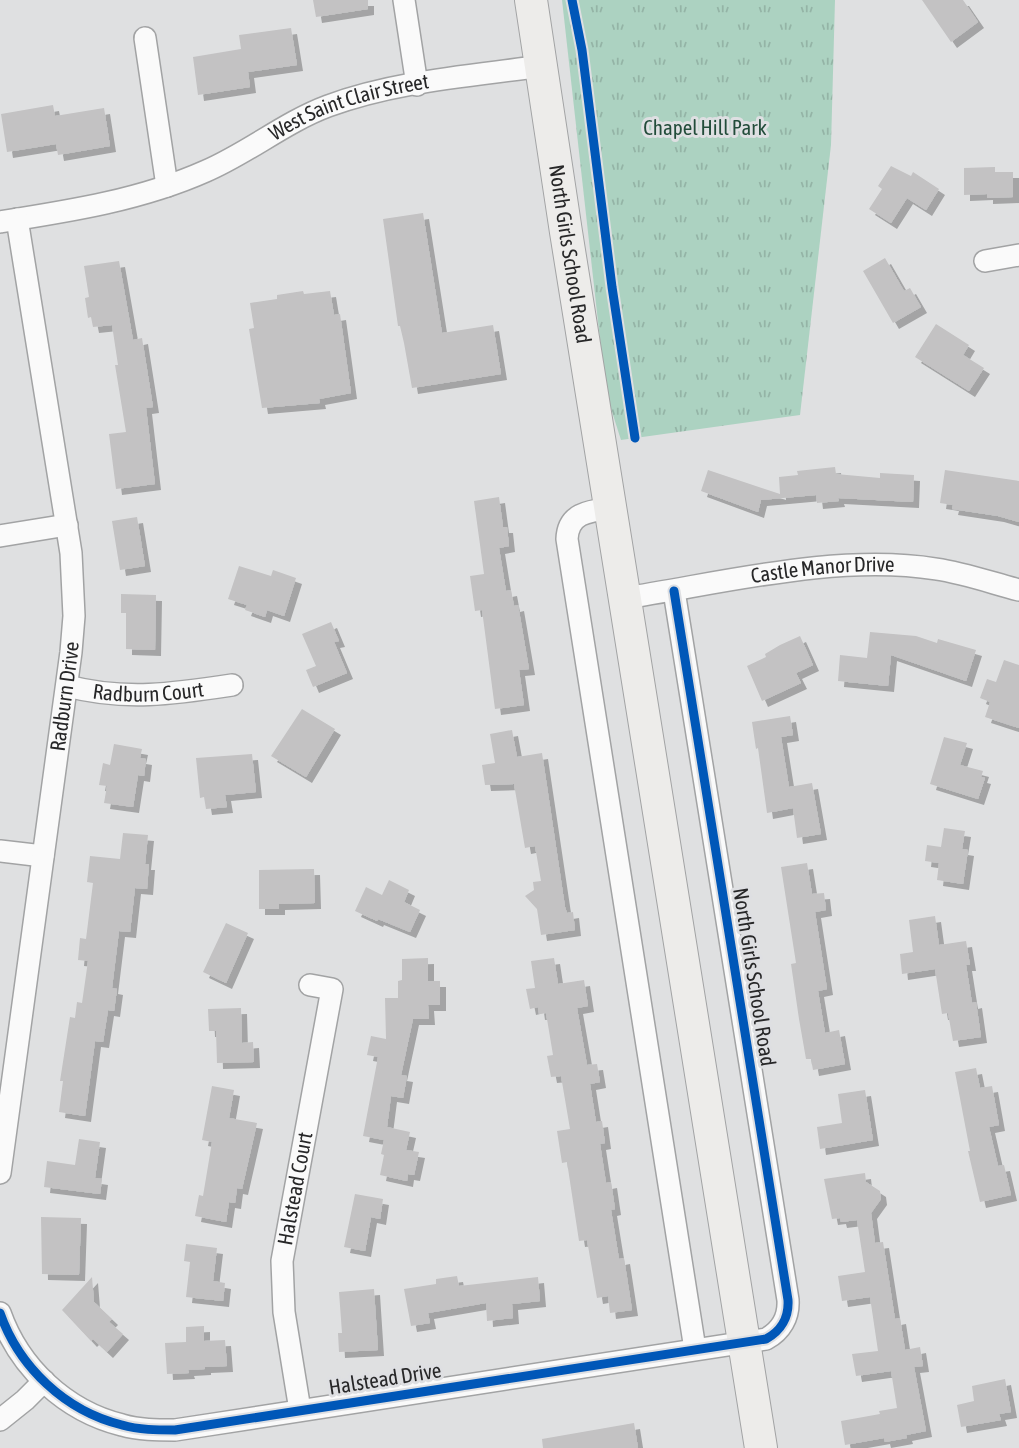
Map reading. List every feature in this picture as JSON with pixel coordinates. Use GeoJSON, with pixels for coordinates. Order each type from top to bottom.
{"type":"FeatureCollection","features":[{"type":"Feature","properties":{"kind":"main road","name":"North Girls School Road"},"geometry":{"type":"LineString","coordinates":[[531,0],[743,1342]]}},
{"type":"Feature","properties":{"kind":"main road"},"geometry":{"type":"LineString","coordinates":[[743,1342],[761,1448]]}},
{"type":"Feature","properties":{"kind":"street"},"geometry":{"type":"LineString","coordinates":[[404,0],[417,85]]}},
{"type":"Feature","properties":{"kind":"street"},"geometry":{"type":"LineString","coordinates":[[145,38],[167,186]]}},
{"type":"Feature","properties":{"kind":"street","name":"West Saint Clair Street"},"geometry":{"type":"LineString","coordinates":[[8,220],[78,209],[167,186],[222,164],[320,109],[371,93],[542,66]]}},
{"type":"Feature","properties":{"kind":"street","name":"Radburn Drive"},"geometry":{"type":"LineString","coordinates":[[0,1169],[67,686],[74,616],[73,580],[66,525],[8,220]]}},
{"type":"Feature","properties":{"kind":"street"},"geometry":{"type":"LineString","coordinates":[[985,261],[1019,256]]}},
{"type":"Feature","properties":{"kind":"street"},"geometry":{"type":"LineString","coordinates":[[611,508],[585,512],[575,518],[570,524],[566,539],[695,1349]]}},
{"type":"Feature","properties":{"kind":"street"},"geometry":{"type":"LineString","coordinates":[[0,536],[66,525]]}},
{"type":"Feature","properties":{"kind":"street","name":"Castle Manor Drive"},"geometry":{"type":"LineString","coordinates":[[625,598],[848,564],[936,569],[1019,590]]}},
{"type":"Feature","properties":{"kind":"street","name":"North Girls School Road"},"geometry":{"type":"LineString","coordinates":[[674,590],[788,1300],[787,1316],[782,1326],[766,1339],[743,1342]]}},
{"type":"Feature","properties":{"kind":"street","name":"Radburn Court"},"geometry":{"type":"LineString","coordinates":[[67,686],[104,694],[147,696],[232,685]]}},
{"type":"Feature","properties":{"kind":"street"},"geometry":{"type":"LineString","coordinates":[[0,850],[43,856]]}},
{"type":"Feature","properties":{"kind":"street","name":"Halstead Court"},"geometry":{"type":"LineString","coordinates":[[300,1410],[284,1311],[282,1261],[332,989],[310,985]]}},
{"type":"Feature","properties":{"kind":"street"},"geometry":{"type":"LineString","coordinates":[[0,1312],[15,1346],[44,1381],[0,1420]]}},
{"type":"Feature","properties":{"kind":"street","name":"Halstead Drive"},"geometry":{"type":"LineString","coordinates":[[44,1381],[64,1399],[88,1413],[122,1425],[148,1430],[175,1430],[743,1342]]}},
{"type":"Feature","properties":{"kind":"green space","name":"Chapel Hill Park"},"geometry":{"type":"Polygon","coordinates":[[[562,0],[835,0],[831,145],[800,415],[621,440],[606,393],[562,0]]]}},
{"type":"Feature","properties":{"kind":"building"},"geometry":{"type":"Polygon","coordinates":[[[313,0],[368,0],[368,9],[316,17],[313,0]]]}},
{"type":"Feature","properties":{"kind":"building"},"geometry":{"type":"Polygon","coordinates":[[[922,0],[963,0],[978,22],[951,42],[922,0]]]}},
{"type":"Feature","properties":{"kind":"building"},"geometry":{"type":"Polygon","coordinates":[[[291,28],[297,65],[248,72],[250,87],[198,95],[193,57],[241,49],[239,35],[291,28]]]}},
{"type":"Feature","properties":{"kind":"building"},"geometry":{"type":"Polygon","coordinates":[[[53,105],[55,116],[104,108],[110,146],[58,155],[56,144],[7,152],[1,114],[53,105]]]}},
{"type":"Feature","properties":{"kind":"building"},"geometry":{"type":"Polygon","coordinates":[[[891,166],[911,176],[913,172],[939,189],[926,210],[907,198],[891,223],[869,209],[882,189],[878,186],[891,166]]]}},
{"type":"Feature","properties":{"kind":"building"},"geometry":{"type":"Polygon","coordinates":[[[995,167],[995,172],[1013,172],[1013,197],[964,195],[964,168],[995,167]]]}},
{"type":"Feature","properties":{"kind":"building"},"geometry":{"type":"Polygon","coordinates":[[[423,213],[442,333],[493,325],[501,374],[412,388],[404,343],[398,326],[383,219],[423,213]]]}},
{"type":"Feature","properties":{"kind":"building"},"geometry":{"type":"Polygon","coordinates":[[[885,258],[904,291],[910,288],[921,307],[893,323],[863,271],[885,258]]]}},
{"type":"Feature","properties":{"kind":"building"},"geometry":{"type":"Polygon","coordinates":[[[119,261],[133,340],[142,338],[153,407],[146,408],[155,484],[116,489],[109,434],[126,432],[115,365],[118,365],[112,325],[93,327],[91,317],[88,318],[85,298],[89,297],[84,266],[119,261]]]}},
{"type":"Feature","properties":{"kind":"building"},"geometry":{"type":"Polygon","coordinates":[[[303,291],[304,294],[330,291],[334,315],[340,314],[351,393],[319,399],[320,403],[262,408],[249,329],[254,328],[250,303],[303,291]]]}},
{"type":"Feature","properties":{"kind":"building"},"geometry":{"type":"Polygon","coordinates":[[[936,324],[969,345],[963,355],[984,368],[969,391],[915,357],[936,324]]]}},
{"type":"Feature","properties":{"kind":"building"},"geometry":{"type":"Polygon","coordinates":[[[835,467],[836,474],[880,478],[880,473],[914,475],[913,502],[838,498],[839,501],[817,503],[816,495],[761,500],[758,512],[701,491],[708,470],[780,494],[779,477],[798,475],[797,471],[835,467]]]}},
{"type":"Feature","properties":{"kind":"building"},"geometry":{"type":"Polygon","coordinates":[[[945,470],[1019,481],[1019,522],[952,509],[953,505],[940,503],[945,470]]]}},
{"type":"Feature","properties":{"kind":"building"},"geometry":{"type":"Polygon","coordinates":[[[499,497],[509,546],[499,548],[506,591],[511,590],[514,606],[518,605],[529,669],[519,670],[524,705],[495,709],[482,610],[475,611],[470,576],[484,574],[474,501],[499,497]]]}},
{"type":"Feature","properties":{"kind":"building"},"geometry":{"type":"Polygon","coordinates":[[[137,517],[145,566],[120,570],[112,521],[137,517]]]}},
{"type":"Feature","properties":{"kind":"building"},"geometry":{"type":"Polygon","coordinates":[[[239,566],[271,576],[273,570],[296,578],[284,616],[267,610],[265,617],[245,610],[247,605],[228,599],[239,566]]]}},
{"type":"Feature","properties":{"kind":"building"},"geometry":{"type":"Polygon","coordinates":[[[121,594],[156,595],[155,650],[126,649],[126,613],[121,613],[121,594]]]}},
{"type":"Feature","properties":{"kind":"building"},"geometry":{"type":"Polygon","coordinates":[[[331,622],[339,641],[334,642],[347,673],[313,687],[306,670],[316,666],[302,634],[331,622]]]}},
{"type":"Feature","properties":{"kind":"building"},"geometry":{"type":"Polygon","coordinates":[[[870,632],[916,636],[937,643],[938,639],[976,650],[966,681],[891,655],[888,686],[838,681],[840,655],[867,658],[870,632]]]}},
{"type":"Feature","properties":{"kind":"building"},"geometry":{"type":"Polygon","coordinates":[[[800,636],[813,665],[796,673],[801,683],[762,701],[747,666],[800,636]]]}},
{"type":"Feature","properties":{"kind":"building"},"geometry":{"type":"Polygon","coordinates":[[[1004,660],[1019,665],[1019,728],[985,717],[990,702],[980,698],[987,679],[996,682],[1004,660]]]}},
{"type":"Feature","properties":{"kind":"building"},"geometry":{"type":"Polygon","coordinates":[[[302,709],[335,729],[306,777],[271,756],[302,709]]]}},
{"type":"Feature","properties":{"kind":"building"},"geometry":{"type":"Polygon","coordinates":[[[790,716],[793,735],[781,737],[789,787],[812,783],[821,834],[797,838],[793,808],[767,813],[752,722],[790,716]]]}},
{"type":"Feature","properties":{"kind":"building"},"geometry":{"type":"Polygon","coordinates":[[[512,730],[517,757],[542,753],[565,907],[567,913],[573,912],[575,930],[541,935],[537,909],[525,896],[534,890],[533,882],[541,881],[535,846],[525,848],[514,784],[485,785],[482,765],[495,763],[490,734],[512,730]]]}},
{"type":"Feature","properties":{"kind":"building"},"geometry":{"type":"Polygon","coordinates":[[[944,737],[967,743],[960,765],[983,771],[981,777],[985,778],[978,799],[930,784],[944,737]]]}},
{"type":"Feature","properties":{"kind":"building"},"geometry":{"type":"Polygon","coordinates":[[[114,744],[142,749],[140,758],[146,759],[144,776],[138,775],[133,807],[104,803],[107,786],[99,785],[103,763],[110,765],[114,744]]]}},
{"type":"Feature","properties":{"kind":"building"},"geometry":{"type":"Polygon","coordinates":[[[252,754],[256,792],[225,795],[227,807],[206,809],[204,797],[200,798],[196,758],[252,754]]]}},
{"type":"Feature","properties":{"kind":"building"},"geometry":{"type":"Polygon","coordinates":[[[944,828],[965,831],[962,849],[968,850],[963,884],[937,880],[939,863],[925,861],[927,845],[941,847],[944,828]]]}},
{"type":"Feature","properties":{"kind":"building"},"geometry":{"type":"Polygon","coordinates":[[[123,833],[148,835],[145,864],[149,864],[147,889],[135,888],[130,932],[119,931],[112,988],[117,989],[114,1011],[108,1010],[103,1042],[95,1041],[85,1116],[59,1112],[63,1081],[60,1081],[70,1017],[75,1018],[77,1002],[82,1003],[88,961],[78,960],[80,938],[86,939],[93,883],[87,882],[90,856],[120,859],[123,833]]]}},
{"type":"Feature","properties":{"kind":"building"},"geometry":{"type":"Polygon","coordinates":[[[807,863],[812,894],[824,893],[826,910],[815,912],[827,989],[818,991],[825,1033],[839,1030],[845,1064],[813,1070],[811,1059],[806,1059],[799,1019],[791,964],[796,963],[781,867],[807,863]]]}},
{"type":"Feature","properties":{"kind":"building"},"geometry":{"type":"Polygon","coordinates":[[[314,869],[315,903],[279,904],[279,909],[259,909],[259,870],[314,869]]]}},
{"type":"Feature","properties":{"kind":"building"},"geometry":{"type":"Polygon","coordinates":[[[389,880],[409,890],[404,902],[420,910],[410,932],[355,911],[366,887],[382,895],[389,880]]]}},
{"type":"Feature","properties":{"kind":"building"},"geometry":{"type":"Polygon","coordinates":[[[935,916],[939,945],[966,941],[970,965],[966,965],[972,1003],[976,1002],[981,1037],[953,1041],[948,1013],[942,1014],[935,969],[902,974],[900,954],[913,952],[909,920],[935,916]]]}},
{"type":"Feature","properties":{"kind":"building"},"geometry":{"type":"Polygon","coordinates":[[[226,923],[248,933],[226,983],[203,972],[226,923]]]}},
{"type":"Feature","properties":{"kind":"building"},"geometry":{"type":"Polygon","coordinates":[[[428,958],[428,981],[440,981],[440,1005],[428,1005],[429,1019],[413,1019],[401,1075],[407,1076],[403,1098],[391,1096],[387,1127],[410,1132],[406,1150],[419,1152],[414,1175],[408,1174],[407,1181],[380,1175],[384,1140],[363,1136],[378,1057],[367,1055],[371,1036],[386,1039],[385,998],[398,998],[398,981],[402,980],[402,959],[428,958]]]}},
{"type":"Feature","properties":{"kind":"building"},"geometry":{"type":"Polygon","coordinates":[[[554,958],[558,984],[584,980],[588,1006],[577,1008],[587,1065],[597,1064],[600,1082],[590,1084],[596,1122],[602,1121],[605,1143],[600,1144],[606,1183],[611,1182],[615,1209],[611,1210],[619,1259],[624,1258],[632,1310],[610,1313],[608,1296],[597,1298],[587,1240],[579,1241],[567,1162],[562,1163],[557,1131],[570,1129],[561,1076],[551,1077],[547,1056],[553,1055],[546,1013],[539,1014],[538,1007],[530,1009],[526,989],[535,988],[531,961],[554,958]]]}},
{"type":"Feature","properties":{"kind":"building"},"geometry":{"type":"Polygon","coordinates":[[[241,1008],[242,1043],[253,1042],[254,1062],[217,1063],[216,1031],[209,1031],[208,1009],[241,1008]]]}},
{"type":"Feature","properties":{"kind":"building"},"geometry":{"type":"Polygon","coordinates":[[[976,1068],[980,1088],[992,1086],[999,1125],[989,1127],[998,1166],[1004,1165],[1011,1195],[980,1202],[968,1151],[955,1072],[976,1068]]]}},
{"type":"Feature","properties":{"kind":"building"},"geometry":{"type":"Polygon","coordinates":[[[212,1086],[234,1090],[229,1118],[257,1123],[242,1189],[237,1188],[235,1203],[229,1202],[226,1222],[195,1216],[199,1195],[203,1196],[212,1142],[202,1140],[212,1086]]]}},
{"type":"Feature","properties":{"kind":"building"},"geometry":{"type":"Polygon","coordinates":[[[865,1090],[873,1140],[820,1149],[817,1127],[842,1123],[838,1094],[865,1090]]]}},
{"type":"Feature","properties":{"kind":"building"},"geometry":{"type":"Polygon","coordinates":[[[79,1139],[100,1142],[95,1178],[102,1179],[100,1194],[44,1187],[47,1161],[75,1165],[79,1139]]]}},
{"type":"Feature","properties":{"kind":"building"},"geometry":{"type":"Polygon","coordinates":[[[865,1173],[866,1182],[880,1191],[881,1199],[871,1213],[875,1243],[883,1242],[895,1319],[900,1318],[905,1350],[920,1347],[923,1366],[914,1367],[926,1431],[885,1442],[884,1438],[845,1445],[841,1421],[897,1408],[891,1371],[856,1376],[852,1354],[878,1351],[870,1297],[842,1301],[838,1276],[865,1272],[857,1220],[841,1222],[840,1218],[832,1219],[824,1179],[865,1173]]]}},
{"type":"Feature","properties":{"kind":"building"},"geometry":{"type":"Polygon","coordinates":[[[355,1194],[383,1199],[380,1219],[371,1217],[365,1251],[344,1247],[355,1194]]]}},
{"type":"Feature","properties":{"kind":"building"},"geometry":{"type":"Polygon","coordinates":[[[41,1217],[81,1218],[79,1275],[42,1274],[41,1217]]]}},
{"type":"Feature","properties":{"kind":"building"},"geometry":{"type":"Polygon","coordinates":[[[186,1244],[217,1248],[213,1281],[225,1283],[223,1301],[186,1297],[190,1262],[184,1261],[186,1244]]]}},
{"type":"Feature","properties":{"kind":"building"},"geometry":{"type":"Polygon","coordinates":[[[457,1276],[459,1286],[538,1277],[540,1301],[512,1304],[513,1318],[487,1321],[486,1303],[428,1313],[430,1323],[411,1326],[404,1289],[436,1284],[436,1279],[457,1276]]]}},
{"type":"Feature","properties":{"kind":"building"},"geometry":{"type":"Polygon","coordinates":[[[92,1277],[94,1302],[112,1319],[109,1322],[123,1334],[107,1352],[93,1339],[91,1341],[62,1310],[92,1277]]]}},
{"type":"Feature","properties":{"kind":"building"},"geometry":{"type":"Polygon","coordinates":[[[374,1289],[378,1350],[339,1352],[338,1333],[342,1333],[339,1292],[374,1289]]]}},
{"type":"Feature","properties":{"kind":"building"},"geometry":{"type":"Polygon","coordinates":[[[204,1326],[204,1341],[225,1340],[227,1366],[167,1374],[165,1343],[186,1342],[186,1327],[204,1326]]]}},
{"type":"Feature","properties":{"kind":"building"},"geometry":{"type":"Polygon","coordinates":[[[1005,1379],[1011,1412],[999,1414],[1001,1420],[961,1427],[957,1405],[974,1401],[972,1386],[1005,1379]]]}},
{"type":"Feature","properties":{"kind":"building"},"geometry":{"type":"Polygon","coordinates":[[[634,1423],[638,1448],[543,1448],[542,1439],[634,1423]]]}},
{"type":"Feature","properties":{"kind":"cycle path"},"geometry":{"type":"LineString","coordinates":[[572,0],[582,50],[612,287],[635,438]]}},
{"type":"Feature","properties":{"kind":"cycle path"},"geometry":{"type":"LineString","coordinates":[[0,1313],[19,1351],[32,1368],[63,1398],[101,1418],[128,1427],[162,1430],[766,1339],[780,1328],[788,1300],[674,591]]}}]}
